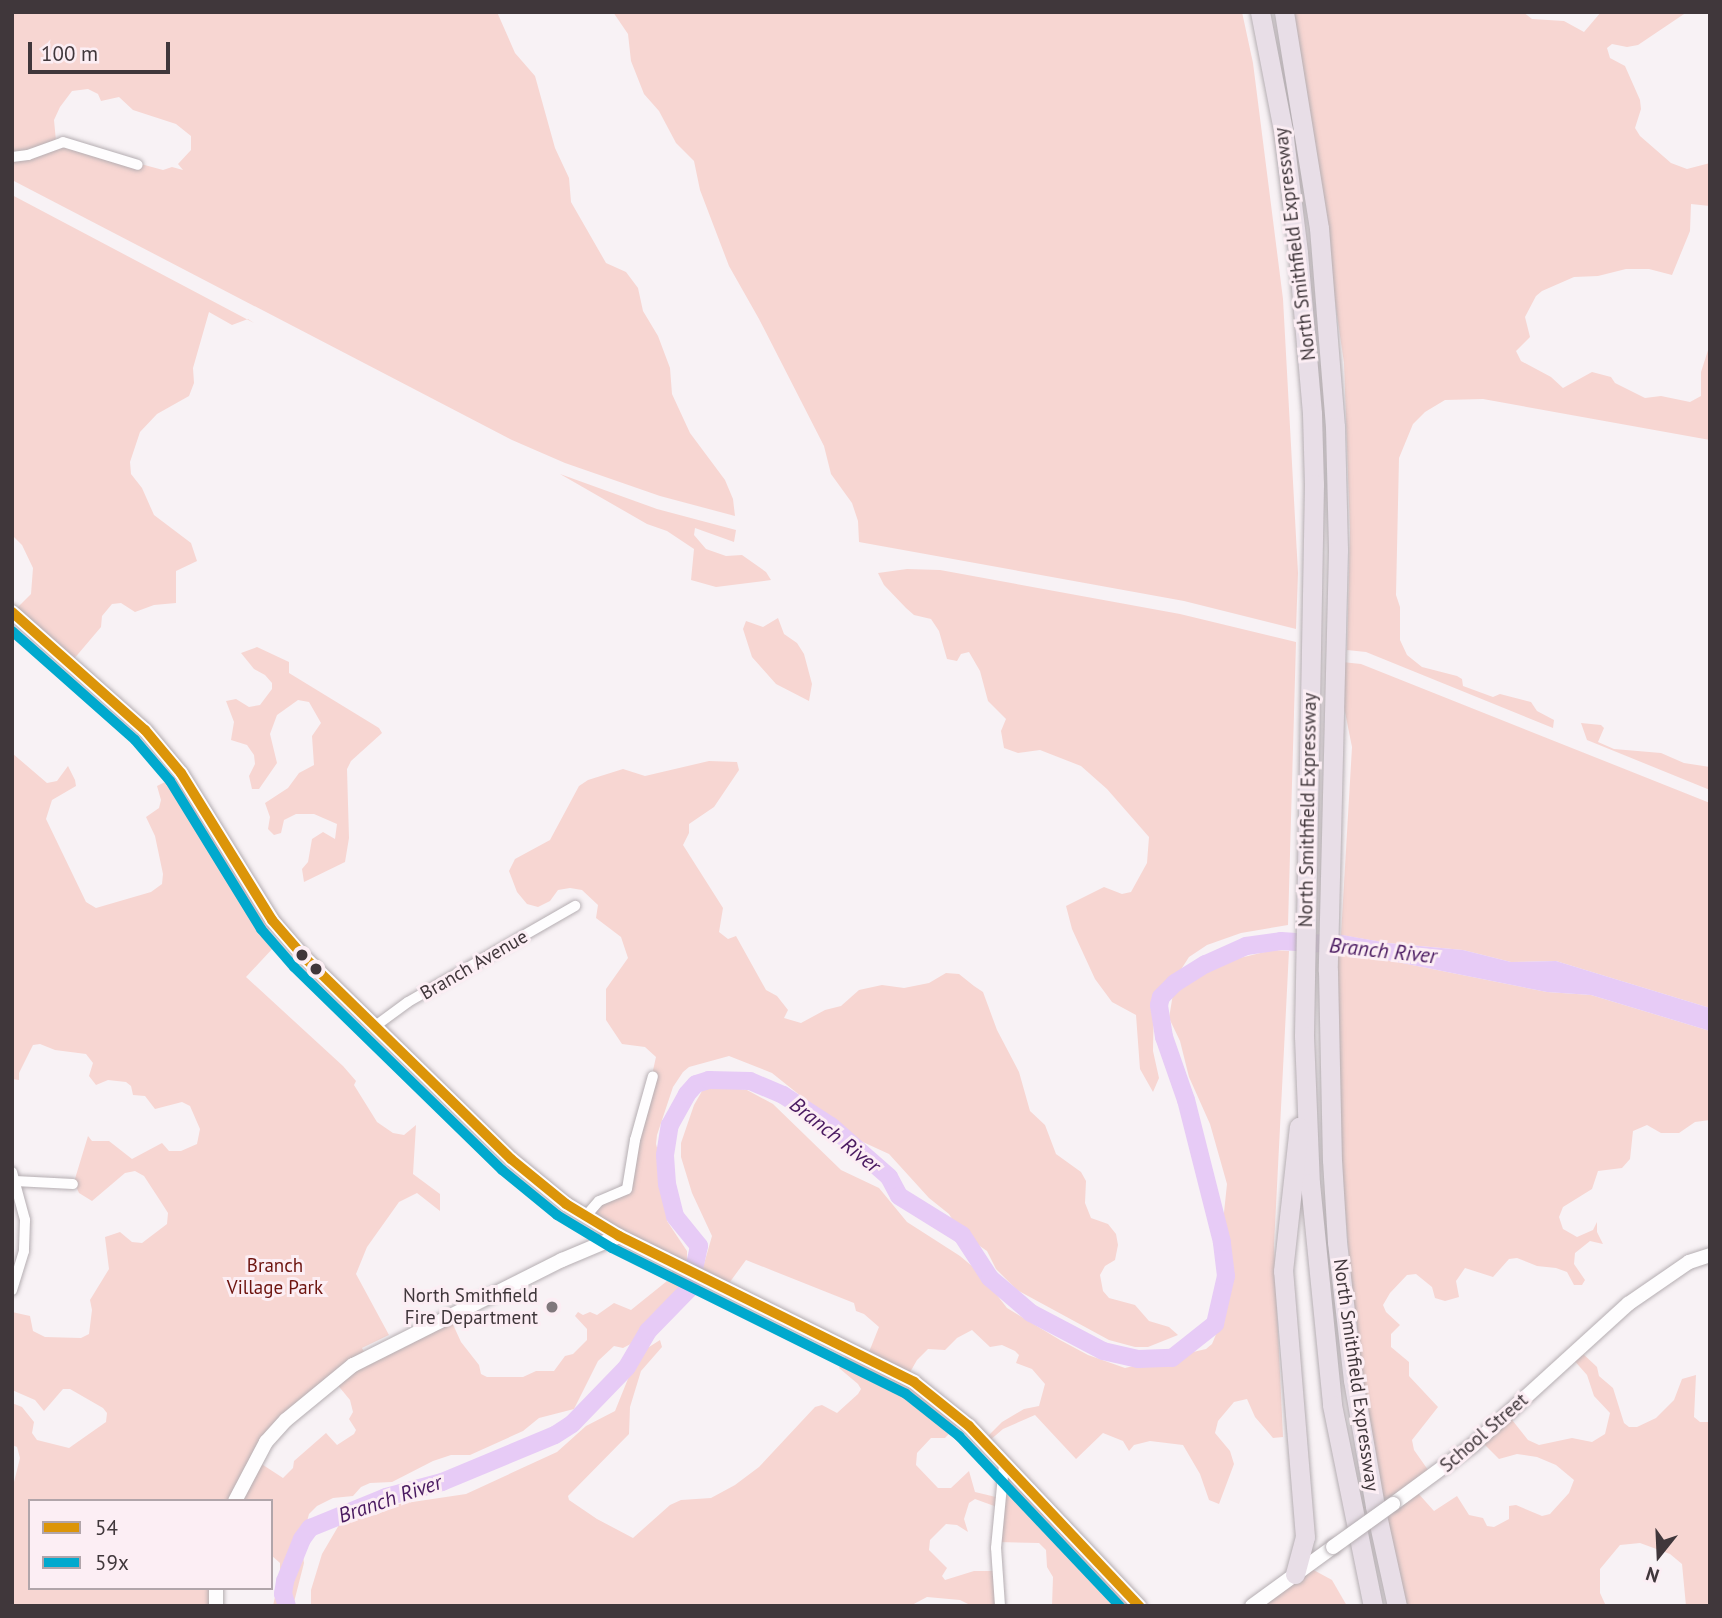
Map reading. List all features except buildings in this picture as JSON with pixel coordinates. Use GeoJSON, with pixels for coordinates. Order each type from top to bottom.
{"type":"FeatureCollection","features":[{"type":"Feature","properties":{"kind":"highway","name":"North Smithfield Expressway"},"geometry":{"type":"LineString","coordinates":[[1261,12],[1283,130],[1312,414],[1314,484],[1305,971],[1306,1088],[1315,1249],[1332,1405],[1373,1606]]}},
{"type":"Feature","properties":{"kind":"highway","name":"North Smithfield Expressway"},"geometry":{"type":"LineString","coordinates":[[1284,12],[1320,241],[1334,419],[1338,551],[1328,971],[1332,1160],[1344,1307],[1364,1446],[1397,1606]]}},
{"type":"Feature","properties":{"kind":"highway"},"geometry":{"type":"LineString","coordinates":[[1295,1574],[1305,1537],[1283,1271],[1296,1139],[1306,1088]]}},
{"type":"Feature","properties":{"kind":"main road"},"geometry":{"type":"LineString","coordinates":[[12,612],[145,730],[181,773],[272,920],[374,1027],[511,1159],[585,1217],[619,1236],[914,1382],[969,1426],[1139,1606]]}},
{"type":"Feature","properties":{"kind":"main road"},"geometry":{"type":"LineString","coordinates":[[236,1499],[255,1461],[279,1427],[310,1398],[354,1365],[562,1260],[619,1236]]}},
{"type":"Feature","properties":{"kind":"main road","name":"School Street"},"geometry":{"type":"LineString","coordinates":[[1252,1606],[1474,1445],[1628,1304],[1680,1268],[1710,1255]]}},
{"type":"Feature","properties":{"kind":"street"},"geometry":{"type":"LineString","coordinates":[[12,157],[28,155],[63,142],[138,165]]}},
{"type":"Feature","properties":{"kind":"street","name":"Branch Avenue"},"geometry":{"type":"LineString","coordinates":[[374,1027],[408,1002],[575,906]]}},
{"type":"Feature","properties":{"kind":"street"},"geometry":{"type":"LineString","coordinates":[[585,1217],[599,1201],[627,1189],[635,1140],[653,1076]]}},
{"type":"Feature","properties":{"kind":"street"},"geometry":{"type":"LineString","coordinates":[[12,1290],[24,1251],[25,1220],[14,1177],[73,1184]]}},
{"type":"Feature","properties":{"kind":"street"},"geometry":{"type":"LineString","coordinates":[[1000,1606],[996,1548],[1004,1465]]}},
{"type":"Feature","properties":{"kind":"green space"},"geometry":{"type":"Polygon","coordinates":[[[12,12],[497,12],[515,53],[535,76],[555,148],[569,178],[571,202],[606,263],[626,272],[638,288],[643,311],[658,336],[670,368],[672,394],[690,433],[725,480],[733,499],[735,516],[660,496],[565,463],[512,440],[12,180],[12,12]],[[88,89],[72,91],[54,120],[56,141],[163,170],[172,167],[183,170],[178,164],[191,150],[191,136],[176,124],[133,110],[119,97],[101,101],[98,94],[88,89]]]}},
{"type":"Feature","properties":{"kind":"green space"},"geometry":{"type":"Polygon","coordinates":[[[613,12],[1242,12],[1253,63],[1283,299],[1298,573],[1296,629],[1184,601],[859,542],[858,521],[852,503],[831,474],[824,446],[729,266],[700,190],[694,161],[676,143],[659,111],[644,94],[631,61],[628,34],[613,12]]]}},
{"type":"Feature","properties":{"kind":"green space"},"geometry":{"type":"Polygon","coordinates":[[[1293,12],[1523,12],[1532,19],[1564,21],[1584,32],[1601,12],[1687,12],[1638,45],[1627,47],[1612,44],[1607,48],[1610,58],[1625,66],[1640,100],[1641,109],[1635,128],[1640,136],[1671,163],[1687,169],[1710,163],[1710,206],[1691,204],[1690,231],[1672,275],[1649,269],[1626,269],[1598,276],[1574,277],[1542,291],[1536,296],[1525,317],[1530,337],[1516,351],[1521,361],[1551,377],[1563,388],[1592,372],[1611,377],[1615,383],[1645,398],[1661,396],[1690,402],[1701,396],[1701,372],[1710,344],[1710,440],[1483,399],[1445,400],[1425,412],[1413,424],[1399,458],[1396,595],[1400,607],[1400,640],[1407,655],[1422,667],[1457,676],[1462,679],[1463,686],[1493,697],[1500,694],[1531,702],[1537,711],[1554,720],[1553,728],[1366,652],[1347,650],[1350,531],[1344,363],[1293,12]]]}},
{"type":"Feature","properties":{"kind":"green space"},"geometry":{"type":"Polygon","coordinates":[[[12,195],[247,319],[232,325],[209,312],[193,368],[194,383],[189,396],[157,414],[140,432],[130,462],[131,474],[142,488],[154,515],[191,543],[197,561],[176,571],[176,603],[154,605],[135,612],[121,603],[112,604],[102,616],[101,627],[73,660],[16,609],[31,594],[33,568],[22,545],[12,535],[12,195]]]}},
{"type":"Feature","properties":{"kind":"green space"},"geometry":{"type":"Polygon","coordinates":[[[560,474],[657,509],[736,530],[734,542],[695,528],[694,535],[706,549],[726,556],[742,555],[766,572],[771,580],[716,587],[691,580],[694,549],[667,531],[647,524],[560,474]]]}},
{"type":"Feature","properties":{"kind":"green space"},"geometry":{"type":"Polygon","coordinates":[[[907,569],[940,570],[1180,614],[1296,642],[1288,925],[1241,933],[1207,945],[1189,957],[1173,982],[1154,997],[1153,1051],[1159,1078],[1153,1092],[1140,1069],[1136,1015],[1112,1002],[1095,979],[1072,929],[1066,906],[1104,887],[1122,894],[1131,892],[1147,863],[1149,837],[1107,789],[1081,766],[1040,750],[1018,753],[1004,748],[1001,731],[1006,719],[988,701],[980,671],[969,652],[961,654],[957,661],[947,659],[939,631],[931,619],[914,615],[884,585],[878,573],[907,569]]]}},
{"type":"Feature","properties":{"kind":"green space"},"geometry":{"type":"Polygon","coordinates":[[[778,618],[784,634],[797,643],[804,654],[812,684],[809,701],[776,684],[752,657],[743,629],[746,621],[763,627],[778,618]]]}},
{"type":"Feature","properties":{"kind":"green space"},"geometry":{"type":"Polygon","coordinates":[[[257,647],[289,662],[289,673],[379,728],[382,733],[351,761],[347,769],[349,838],[345,862],[304,882],[302,869],[308,862],[312,839],[323,832],[335,839],[337,824],[314,814],[296,814],[284,820],[281,833],[274,835],[268,829],[270,817],[265,803],[288,788],[299,773],[314,765],[312,736],[321,723],[309,702],[298,700],[277,715],[270,734],[277,763],[259,789],[252,789],[249,776],[255,764],[254,755],[247,745],[231,740],[234,722],[226,701],[236,699],[249,707],[260,705],[272,689],[272,683],[254,669],[241,653],[257,647]]]}},
{"type":"Feature","properties":{"kind":"green space"},"geometry":{"type":"Polygon","coordinates":[[[1342,662],[1361,664],[1710,803],[1710,1008],[1556,961],[1511,962],[1463,950],[1388,943],[1341,935],[1352,747],[1340,687],[1342,662]]]}},
{"type":"Feature","properties":{"kind":"green space"},"geometry":{"type":"Polygon","coordinates":[[[1581,723],[1601,725],[1604,728],[1598,742],[1614,749],[1661,753],[1684,763],[1710,767],[1710,790],[1587,740],[1581,723]]]}},
{"type":"Feature","properties":{"kind":"green space","name":"Branch Village Park"},"geometry":{"type":"Polygon","coordinates":[[[12,753],[47,783],[57,781],[68,766],[76,786],[52,800],[46,819],[86,902],[96,908],[151,892],[162,884],[163,874],[155,836],[146,817],[159,808],[161,800],[157,786],[181,774],[277,923],[266,932],[274,947],[246,977],[343,1066],[356,1081],[354,1085],[377,1122],[393,1133],[404,1135],[416,1125],[413,1174],[440,1194],[440,1211],[417,1193],[399,1202],[367,1247],[356,1274],[389,1335],[362,1348],[368,1359],[450,1318],[461,1342],[479,1365],[481,1374],[487,1377],[523,1377],[536,1371],[554,1371],[565,1356],[573,1354],[587,1340],[587,1329],[575,1316],[578,1312],[583,1315],[590,1312],[597,1315],[614,1303],[631,1310],[667,1281],[677,1262],[591,1218],[596,1206],[626,1190],[656,1057],[645,1047],[622,1044],[606,1020],[606,989],[628,958],[621,937],[596,918],[598,905],[582,890],[558,890],[550,901],[538,907],[527,904],[517,892],[509,871],[515,859],[550,840],[579,786],[588,780],[623,769],[645,776],[709,761],[737,762],[739,770],[714,807],[689,824],[689,833],[683,845],[723,908],[719,932],[728,939],[736,936],[766,990],[777,996],[788,1010],[784,1018],[801,1023],[825,1010],[841,1006],[859,990],[882,985],[904,988],[929,983],[946,973],[959,974],[983,992],[997,1030],[1019,1072],[1030,1111],[1045,1125],[1056,1154],[1081,1172],[1086,1181],[1085,1203],[1091,1218],[1108,1224],[1116,1234],[1118,1245],[1115,1260],[1105,1266],[1100,1275],[1103,1291],[1109,1298],[1135,1305],[1149,1321],[1169,1327],[1178,1335],[1148,1347],[1135,1347],[1109,1340],[1017,1290],[996,1269],[987,1251],[961,1233],[949,1214],[929,1198],[889,1154],[852,1137],[772,1073],[729,1056],[689,1067],[683,1072],[673,1087],[657,1135],[667,1221],[687,1251],[687,1268],[680,1295],[644,1337],[623,1348],[614,1346],[598,1361],[574,1409],[539,1418],[523,1431],[470,1455],[451,1455],[433,1461],[392,1482],[370,1483],[361,1487],[353,1496],[333,1498],[317,1506],[309,1514],[301,1544],[304,1563],[293,1606],[273,1606],[280,1563],[273,1557],[273,1499],[28,1499],[28,1590],[215,1590],[216,1606],[12,1606],[12,1490],[20,1458],[17,1447],[12,1445],[12,1403],[22,1407],[34,1422],[32,1433],[37,1440],[69,1448],[106,1422],[107,1413],[70,1389],[63,1389],[44,1411],[35,1400],[12,1390],[12,1312],[30,1316],[33,1331],[45,1337],[81,1338],[89,1334],[92,1310],[90,1300],[109,1269],[105,1237],[120,1232],[132,1242],[142,1243],[167,1224],[168,1213],[144,1176],[135,1171],[125,1173],[92,1201],[79,1193],[74,1182],[88,1136],[92,1141],[109,1141],[132,1159],[162,1143],[169,1151],[181,1151],[197,1144],[200,1129],[190,1106],[182,1102],[155,1109],[145,1096],[133,1095],[131,1086],[126,1082],[108,1080],[96,1085],[89,1076],[93,1063],[86,1054],[55,1050],[40,1044],[33,1045],[19,1073],[19,1080],[12,1079],[12,753]],[[331,1382],[257,1461],[283,1478],[293,1468],[294,1461],[326,1433],[337,1445],[354,1434],[356,1430],[349,1419],[353,1412],[350,1400],[336,1383],[331,1382]]]}},
{"type":"Feature","properties":{"kind":"green space"},"geometry":{"type":"Polygon","coordinates":[[[1273,950],[1289,951],[1274,1245],[1283,1437],[1273,1438],[1255,1417],[1247,1399],[1234,1402],[1218,1421],[1215,1433],[1230,1451],[1234,1464],[1219,1504],[1209,1500],[1200,1474],[1183,1445],[1150,1441],[1134,1445],[1129,1451],[1123,1441],[1103,1433],[1076,1459],[1035,1415],[1003,1429],[989,1441],[987,1437],[1002,1422],[1024,1409],[1039,1406],[1045,1384],[1032,1369],[1016,1363],[1019,1355],[1015,1351],[1002,1345],[990,1347],[972,1330],[957,1338],[945,1350],[928,1349],[917,1360],[909,1374],[963,1419],[945,1438],[931,1438],[917,1453],[916,1465],[938,1488],[951,1488],[969,1471],[975,1492],[1000,1498],[1005,1469],[1138,1606],[1052,1606],[1053,1577],[1047,1567],[1046,1550],[1039,1543],[997,1542],[997,1507],[975,1499],[969,1503],[964,1519],[968,1532],[957,1525],[946,1524],[930,1540],[929,1550],[947,1568],[942,1576],[945,1580],[974,1571],[996,1571],[999,1606],[972,1606],[960,1600],[927,1597],[910,1606],[311,1606],[311,1590],[322,1554],[339,1525],[354,1517],[376,1515],[399,1504],[466,1494],[557,1452],[586,1426],[615,1411],[638,1354],[660,1340],[662,1347],[641,1371],[630,1407],[629,1434],[568,1496],[569,1500],[597,1519],[633,1538],[670,1505],[681,1500],[711,1498],[735,1485],[759,1467],[815,1407],[822,1405],[837,1413],[858,1394],[861,1389],[858,1384],[839,1368],[851,1346],[869,1352],[879,1327],[864,1314],[856,1311],[854,1303],[746,1260],[727,1286],[702,1271],[712,1236],[692,1193],[681,1157],[681,1143],[694,1105],[706,1084],[747,1090],[773,1104],[841,1170],[879,1188],[907,1222],[960,1256],[979,1272],[1007,1308],[1088,1355],[1125,1368],[1206,1349],[1212,1344],[1222,1320],[1234,1270],[1223,1222],[1227,1184],[1210,1124],[1189,1077],[1180,1041],[1169,1018],[1174,988],[1223,962],[1273,950]]]}},
{"type":"Feature","properties":{"kind":"green space"},"geometry":{"type":"Polygon","coordinates":[[[1337,950],[1547,992],[1591,995],[1710,1031],[1710,1120],[1695,1122],[1679,1133],[1661,1133],[1647,1125],[1633,1131],[1630,1159],[1622,1168],[1598,1171],[1592,1189],[1563,1207],[1559,1217],[1563,1229],[1577,1237],[1593,1230],[1597,1222],[1597,1232],[1603,1244],[1590,1241],[1575,1253],[1574,1264],[1585,1280],[1582,1285],[1574,1285],[1567,1272],[1537,1266],[1517,1258],[1509,1259],[1493,1277],[1465,1268],[1456,1281],[1459,1297],[1445,1301],[1435,1298],[1432,1287],[1416,1274],[1407,1275],[1383,1305],[1386,1312],[1400,1325],[1391,1334],[1391,1347],[1409,1362],[1409,1376],[1438,1407],[1412,1440],[1414,1450],[1433,1477],[1417,1492],[1434,1511],[1457,1496],[1469,1515],[1483,1518],[1487,1526],[1494,1527],[1509,1519],[1509,1506],[1516,1505],[1542,1516],[1550,1514],[1569,1493],[1574,1480],[1556,1465],[1537,1457],[1517,1454],[1499,1459],[1481,1441],[1509,1416],[1528,1440],[1539,1445],[1572,1438],[1592,1442],[1605,1434],[1610,1413],[1594,1396],[1587,1375],[1572,1358],[1580,1351],[1597,1367],[1599,1376],[1613,1388],[1624,1423],[1629,1427],[1637,1427],[1656,1418],[1674,1400],[1682,1379],[1696,1375],[1694,1417],[1700,1422],[1710,1422],[1710,1606],[1686,1606],[1682,1564],[1670,1554],[1640,1543],[1620,1545],[1600,1569],[1600,1593],[1606,1606],[1396,1606],[1363,1416],[1344,1198],[1335,1023],[1337,950]]]}},
{"type":"Feature","properties":{"kind":"green space"},"geometry":{"type":"Polygon","coordinates":[[[1308,1567],[1332,1580],[1347,1606],[1253,1606],[1308,1567]]]}},
{"type":"Feature","properties":{"kind":"water"},"geometry":{"type":"Polygon","coordinates":[[[1331,933],[1388,943],[1463,950],[1511,962],[1556,961],[1710,1008],[1710,1031],[1591,995],[1547,992],[1337,950],[1331,933]]]}},
{"type":"Feature","properties":{"kind":"waterway","name":"Branch River"},"geometry":{"type":"LineString","coordinates":[[287,1606],[283,1594],[285,1581],[302,1539],[310,1528],[386,1497],[442,1482],[555,1435],[572,1424],[627,1367],[648,1331],[690,1288],[699,1246],[675,1216],[667,1184],[665,1155],[670,1125],[687,1094],[696,1084],[709,1080],[750,1081],[783,1095],[831,1126],[889,1177],[899,1196],[962,1235],[990,1278],[1031,1313],[1103,1351],[1138,1359],[1172,1358],[1215,1324],[1226,1276],[1222,1242],[1186,1100],[1164,1037],[1159,1005],[1161,997],[1175,983],[1206,964],[1246,946],[1281,941],[1342,945]]}},
{"type":"Feature","properties":{"kind":"transit line","name":"54"},"geometry":{"type":"LineString","coordinates":[[12,612],[145,730],[181,773],[272,920],[304,957],[511,1159],[566,1204],[619,1236],[914,1382],[969,1426],[1139,1606]]}},
{"type":"Feature","properties":{"kind":"transit line","name":"59x"},"geometry":{"type":"LineString","coordinates":[[12,631],[135,740],[170,781],[261,929],[294,967],[502,1170],[557,1215],[612,1248],[906,1394],[959,1436],[1120,1606]]}},
{"type":"Feature","properties":{"kind":"place","name":"North Smithfield Fire Department"},"geometry":{"type":"Point","coordinates":[552,1307]}}]}
